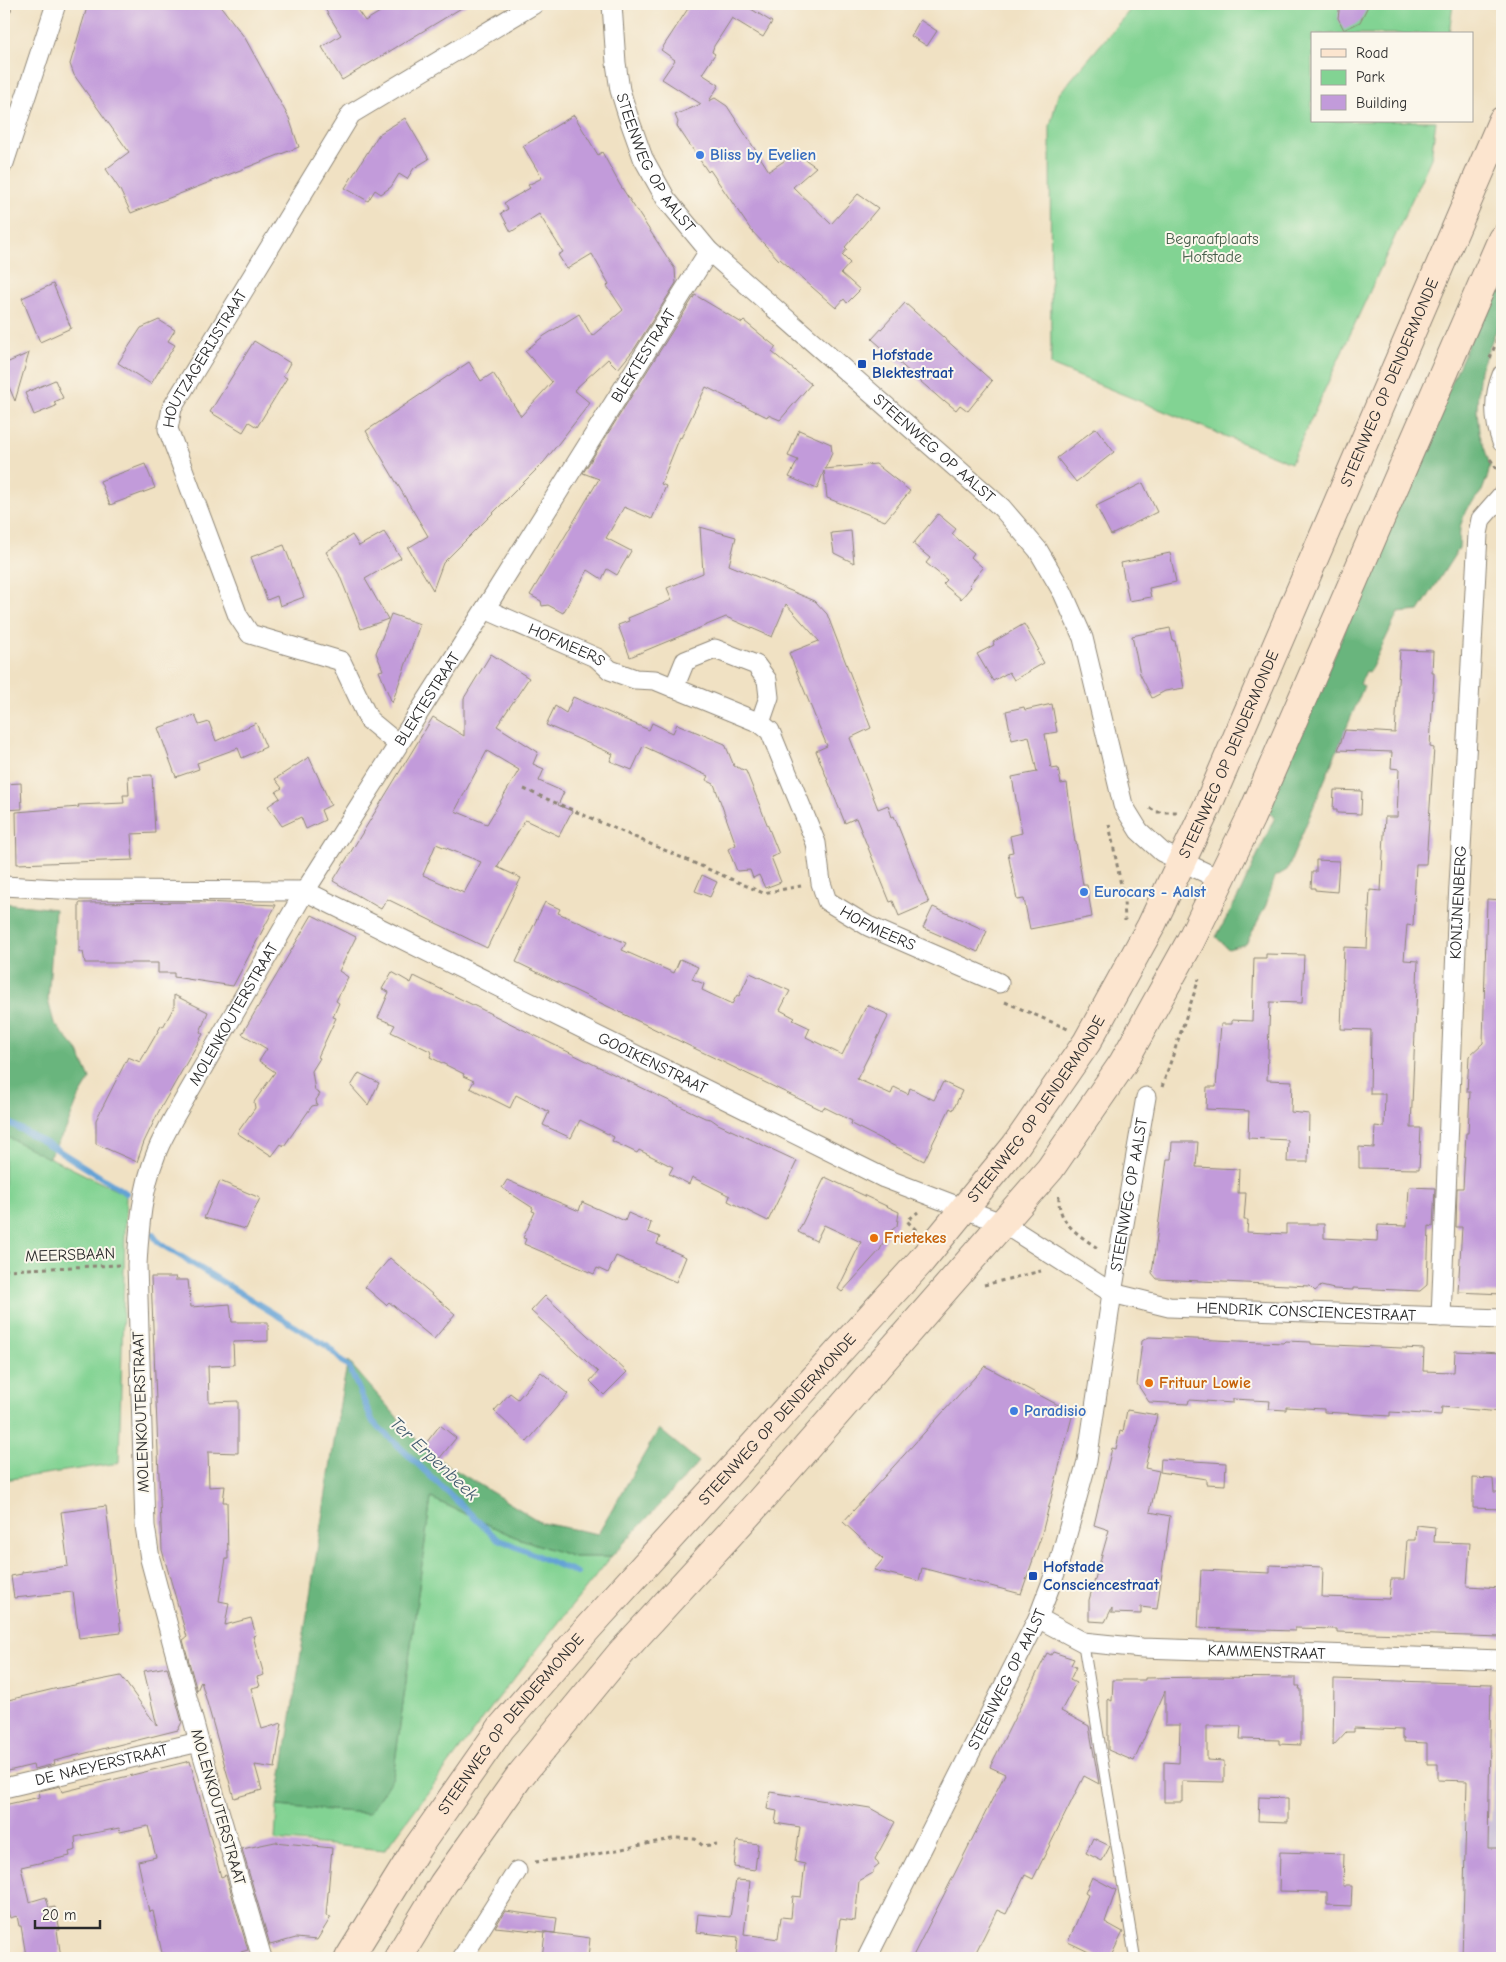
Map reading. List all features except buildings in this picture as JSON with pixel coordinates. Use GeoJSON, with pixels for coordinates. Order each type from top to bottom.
{"type":"FeatureCollection","features":[{"type":"Feature","properties":{"kind":"main road","name":"STEENWEG OP DENDERMONDE"},"geometry":{"type":"LineString","coordinates":[[349,1958],[417,1848],[501,1728],[594,1621],[921,1262],[1016,1145],[1075,1029],[1151,926],[1182,862],[1502,121]]}},
{"type":"Feature","properties":{"kind":"main road"},"geometry":{"type":"LineString","coordinates":[[398,1958],[443,1884],[519,1777],[622,1653],[760,1501],[1004,1224],[1050,1169],[1124,1063],[1190,942],[1221,880],[1502,239]]}},
{"type":"Feature","properties":{"kind":"street"},"geometry":{"type":"LineString","coordinates":[[4,162],[56,4]]}},
{"type":"Feature","properties":{"kind":"street","name":"HOUTZAGERIJSTRAAT"},"geometry":{"type":"LineString","coordinates":[[398,744],[369,720],[341,660],[250,634],[238,616],[168,429],[172,408],[351,114],[534,4]]}},
{"type":"Feature","properties":{"kind":"street","name":"STEENWEG OP AALST"},"geometry":{"type":"LineString","coordinates":[[612,4],[620,90],[643,158],[666,199],[709,251],[1002,508],[1022,530],[1038,550],[1064,593],[1083,638],[1123,805],[1139,831],[1162,852],[1221,880]]}},
{"type":"Feature","properties":{"kind":"street","name":"BLEKTESTRAAT"},"geometry":{"type":"LineString","coordinates":[[305,891],[485,609],[709,251]]}},
{"type":"Feature","properties":{"kind":"street"},"geometry":{"type":"LineString","coordinates":[[1502,375],[1498,386],[1496,409],[1498,430],[1502,442]]}},
{"type":"Feature","properties":{"kind":"street","name":"KONIJNENBERG"},"geometry":{"type":"LineString","coordinates":[[1442,1317],[1457,923],[1478,534],[1481,519],[1502,495]]}},
{"type":"Feature","properties":{"kind":"street","name":"HOFMEERS"},"geometry":{"type":"LineString","coordinates":[[485,609],[597,658],[610,670],[635,679],[655,680],[760,723],[770,731],[816,843],[821,883],[827,901],[868,926],[999,983]]}},
{"type":"Feature","properties":{"kind":"street"},"geometry":{"type":"LineString","coordinates":[[674,688],[685,661],[715,649],[756,664],[767,680],[770,697],[760,723]]}},
{"type":"Feature","properties":{"kind":"street"},"geometry":{"type":"LineString","coordinates":[[4,886],[76,890],[305,891]]}},
{"type":"Feature","properties":{"kind":"street","name":"GOOIKENSTRAAT"},"geometry":{"type":"LineString","coordinates":[[305,891],[876,1174],[1004,1224]]}},
{"type":"Feature","properties":{"kind":"street","name":"MOLENKOUTERSTRAAT"},"geometry":{"type":"LineString","coordinates":[[262,1958],[199,1742],[150,1559],[145,1526],[137,1265],[142,1201],[156,1154],[172,1119],[305,891]]}},
{"type":"Feature","properties":{"kind":"street","name":"STEENWEG OP AALST"},"geometry":{"type":"LineString","coordinates":[[867,1958],[1038,1618],[1060,1560],[1087,1461],[1112,1293],[1146,1097]]}},
{"type":"Feature","properties":{"kind":"street","name":"STEENWEG OP AALST"},"geometry":{"type":"LineString","coordinates":[[1004,1224],[1112,1293]]}},
{"type":"Feature","properties":{"kind":"street","name":"HENDRIK CONSCIENCESTRAAT"},"geometry":{"type":"LineString","coordinates":[[1112,1293],[1169,1307],[1502,1319]]}},
{"type":"Feature","properties":{"kind":"street","name":"KAMMENSTRAAT"},"geometry":{"type":"LineString","coordinates":[[1038,1618],[1083,1642],[1142,1648],[1502,1660]]}},
{"type":"Feature","properties":{"kind":"street","name":"DE NAEYERSTRAAT"},"geometry":{"type":"LineString","coordinates":[[4,1788],[199,1742]]}},
{"type":"Feature","properties":{"kind":"street"},"geometry":{"type":"LineString","coordinates":[[462,1958],[517,1872]]}},
{"type":"Feature","properties":{"kind":"lane"},"geometry":{"type":"LineString","coordinates":[[1083,1642],[1135,1958]]}},
{"type":"Feature","properties":{"kind":"path"},"geometry":{"type":"LineString","coordinates":[[4,27],[12,4]]}},
{"type":"Feature","properties":{"kind":"path"},"geometry":{"type":"LineString","coordinates":[[524,790],[763,893],[821,883]]}},
{"type":"Feature","properties":{"kind":"path"},"geometry":{"type":"LineString","coordinates":[[1108,817],[1124,900],[1125,926]]}},
{"type":"Feature","properties":{"kind":"path"},"geometry":{"type":"LineString","coordinates":[[999,983],[994,998],[1075,1029]]}},
{"type":"Feature","properties":{"kind":"path"},"geometry":{"type":"LineString","coordinates":[[1061,1036],[1075,1029]]}},
{"type":"Feature","properties":{"kind":"path"},"geometry":{"type":"LineString","coordinates":[[908,1221],[935,1198]]}},
{"type":"Feature","properties":{"kind":"path","name":"MEERSBAAN"},"geometry":{"type":"LineString","coordinates":[[4,1270],[137,1265]]}},
{"type":"Feature","properties":{"kind":"path"},"geometry":{"type":"LineString","coordinates":[[984,1285],[1040,1271],[1049,1273]]}},
{"type":"Feature","properties":{"kind":"path"},"geometry":{"type":"LineString","coordinates":[[517,1872],[532,1863],[586,1856],[676,1838],[695,1839],[703,1846],[718,1844]]}},
{"type":"Feature","properties":{"kind":"shaded area"},"geometry":{"type":"Polygon","coordinates":[[[1498,1672],[1502,1673],[1502,1958],[1461,1958],[1461,1822],[1491,1821],[1498,1672]]]}},
{"type":"Feature","properties":{"kind":"green space","name":"Begraafplaats Hofstade"},"geometry":{"type":"Polygon","coordinates":[[[1135,4],[1453,4],[1449,32],[1311,32],[1311,122],[1436,122],[1431,158],[1291,463],[1051,365],[1050,126],[1058,95],[1135,4]]]}},
{"type":"Feature","properties":{"kind":"green space"},"geometry":{"type":"Polygon","coordinates":[[[1502,266],[1502,316],[1480,370],[1478,389],[1479,432],[1490,465],[1482,491],[1466,510],[1460,527],[1459,548],[1419,611],[1398,613],[1372,667],[1369,672],[1366,671],[1360,684],[1364,686],[1287,870],[1275,877],[1266,905],[1246,944],[1228,949],[1216,937],[1239,895],[1275,817],[1267,812],[1502,266]]]}},
{"type":"Feature","properties":{"kind":"green space"},"geometry":{"type":"Polygon","coordinates":[[[4,903],[55,909],[48,1000],[54,1023],[78,1051],[90,1079],[78,1099],[66,1129],[48,1158],[4,1135],[4,903]]]}},
{"type":"Feature","properties":{"kind":"green space"},"geometry":{"type":"Polygon","coordinates":[[[4,1135],[126,1195],[119,1463],[4,1480],[4,1135]]]}},
{"type":"Feature","properties":{"kind":"green space"},"geometry":{"type":"Polygon","coordinates":[[[348,1361],[423,1447],[439,1460],[542,1523],[598,1534],[659,1429],[699,1462],[611,1557],[574,1557],[515,1537],[431,1498],[393,1777],[369,1813],[277,1806],[348,1361]]]}},
{"type":"Feature","properties":{"kind":"green space"},"geometry":{"type":"Polygon","coordinates":[[[431,1498],[515,1537],[574,1557],[611,1557],[496,1701],[385,1850],[275,1840],[277,1806],[369,1813],[393,1777],[431,1498]]]}},
{"type":"Feature","properties":{"kind":"waterway","name":"Ter Erpenbeek"},"geometry":{"type":"LineString","coordinates":[[4,1120],[53,1147],[126,1193]]}},
{"type":"Feature","properties":{"kind":"waterway","name":"Ter Erpenbeek"},"geometry":{"type":"LineString","coordinates":[[153,1235],[159,1243],[327,1346],[350,1369],[373,1422],[496,1538],[577,1573]]}},
{"type":"Feature","properties":{"kind":"place","name":"Bliss by Evelien"},"geometry":{"type":"Point","coordinates":[700,155]}},
{"type":"Feature","properties":{"kind":"place","name":"Hofstade Blektestraat"},"geometry":{"type":"Point","coordinates":[862,364]}},
{"type":"Feature","properties":{"kind":"place","name":"Eurocars - Aalst"},"geometry":{"type":"Point","coordinates":[1084,892]}},
{"type":"Feature","properties":{"kind":"place","name":"Frietekes"},"geometry":{"type":"Point","coordinates":[874,1238]}},
{"type":"Feature","properties":{"kind":"place","name":"Frituur Lowie"},"geometry":{"type":"Point","coordinates":[1149,1383]}},
{"type":"Feature","properties":{"kind":"place","name":"Paradisio"},"geometry":{"type":"Point","coordinates":[1014,1411]}},
{"type":"Feature","properties":{"kind":"place","name":"Hofstade Consciencestraat"},"geometry":{"type":"Point","coordinates":[1033,1576]}}]}
